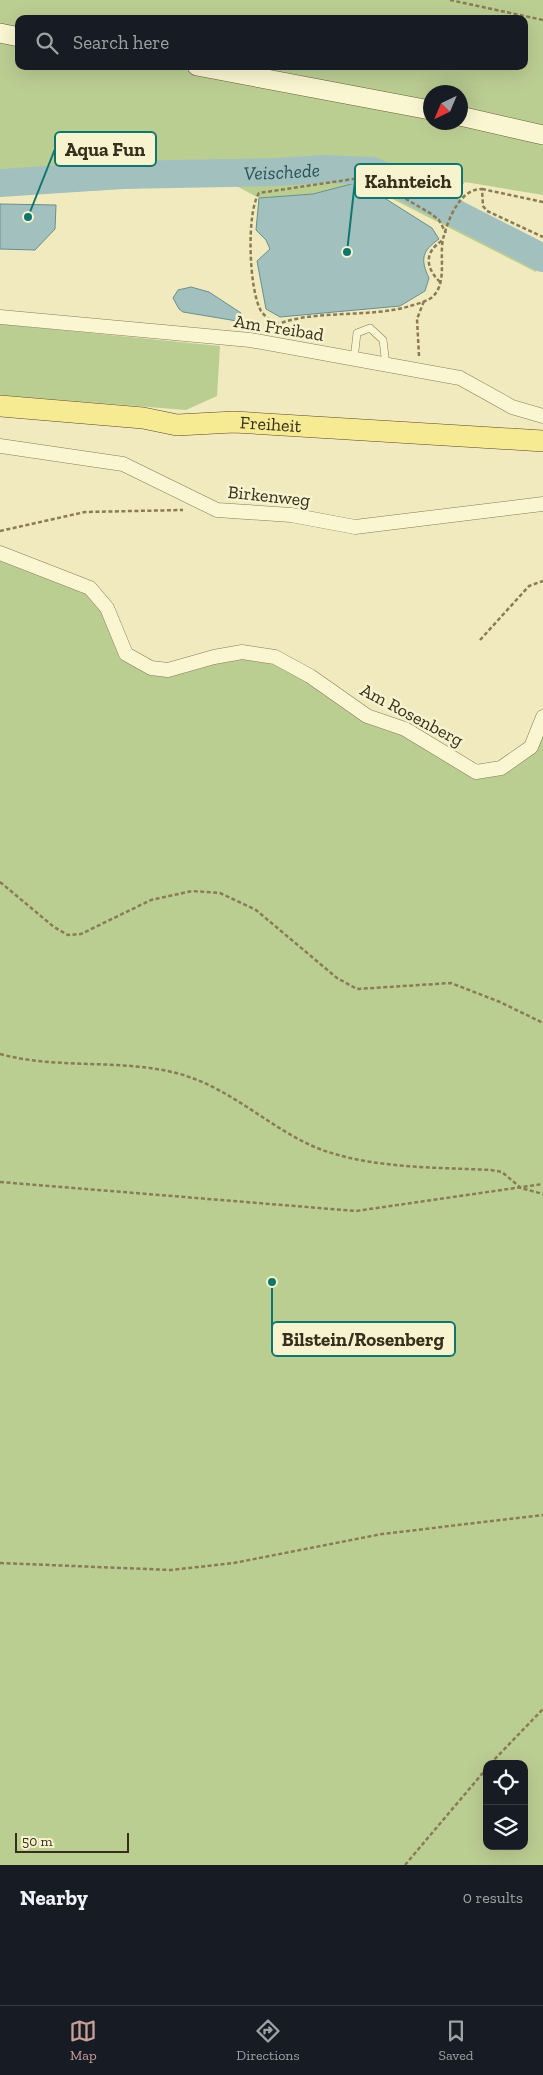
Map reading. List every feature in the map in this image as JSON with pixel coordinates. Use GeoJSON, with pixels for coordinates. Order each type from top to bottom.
{"type":"FeatureCollection","features":[{"type":"Feature","properties":{"kind":"main road"},"geometry":{"type":"LineString","coordinates":[[0,33],[15,36]]}},
{"type":"Feature","properties":{"kind":"main road"},"geometry":{"type":"LineString","coordinates":[[218,70],[423,109]]}},
{"type":"Feature","properties":{"kind":"main road"},"geometry":{"type":"LineString","coordinates":[[468,117],[543,135]]}},
{"type":"Feature","properties":{"kind":"main road","name":"Freiheit"},"geometry":{"type":"LineString","coordinates":[[0,406],[143,418],[177,425],[234,422],[543,440]]}},
{"type":"Feature","properties":{"kind":"street","name":"Am Freibad"},"geometry":{"type":"LineString","coordinates":[[0,316],[250,340],[460,378],[512,407],[543,416]]}},
{"type":"Feature","properties":{"kind":"street","name":"Birkenweg"},"geometry":{"type":"LineString","coordinates":[[0,446],[123,464],[217,510],[291,515],[355,527],[543,504]]}},
{"type":"Feature","properties":{"kind":"street","name":"Am Rosenberg"},"geometry":{"type":"LineString","coordinates":[[0,553],[90,588],[107,608],[126,654],[152,668],[168,670],[214,657],[242,652],[274,657],[310,676],[367,716],[405,729],[476,772],[500,768],[531,746],[543,717]]}},
{"type":"Feature","properties":{"kind":"lane"},"geometry":{"type":"LineString","coordinates":[[354,359],[357,333],[370,328],[383,340],[386,365]]}},
{"type":"Feature","properties":{"kind":"path"},"geometry":{"type":"LineString","coordinates":[[450,0],[520,15]]}},
{"type":"Feature","properties":{"kind":"path"},"geometry":{"type":"LineString","coordinates":[[528,17],[543,20]]}},
{"type":"Feature","properties":{"kind":"path"},"geometry":{"type":"LineString","coordinates":[[274,326],[259,305],[252,263],[251,219],[253,201],[259,193],[360,178],[392,191],[430,213],[439,220],[446,233]]}},
{"type":"Feature","properties":{"kind":"path"},"geometry":{"type":"LineString","coordinates":[[482,189],[483,206],[487,211],[543,237]]}},
{"type":"Feature","properties":{"kind":"path"},"geometry":{"type":"LineString","coordinates":[[250,340],[274,326],[306,318],[396,311],[424,301],[436,293],[440,282],[443,240],[458,204],[469,191],[482,189],[543,202]]}},
{"type":"Feature","properties":{"kind":"path"},"geometry":{"type":"LineString","coordinates":[[440,282],[432,274],[427,262],[431,250],[443,240]]}},
{"type":"Feature","properties":{"kind":"path"},"geometry":{"type":"LineString","coordinates":[[420,371],[417,319],[424,301]]}},
{"type":"Feature","properties":{"kind":"path"},"geometry":{"type":"LineString","coordinates":[[0,531],[85,512],[189,510]]}},
{"type":"Feature","properties":{"kind":"path"},"geometry":{"type":"LineString","coordinates":[[480,640],[528,586],[543,581]]}},
{"type":"Feature","properties":{"kind":"path"},"geometry":{"type":"LineString","coordinates":[[0,882],[54,927],[68,935],[81,934],[151,900],[192,891],[220,893],[256,910],[337,978],[357,989],[450,983],[500,1002],[543,1023]]}},
{"type":"Feature","properties":{"kind":"path"},"geometry":{"type":"LineString","coordinates":[[0,1054],[53,1064],[123,1065],[180,1074],[204,1082],[231,1095],[301,1141],[350,1160],[491,1170],[502,1172],[521,1188],[543,1194]]}},
{"type":"Feature","properties":{"kind":"path"},"geometry":{"type":"LineString","coordinates":[[0,1182],[356,1211],[543,1184]]}},
{"type":"Feature","properties":{"kind":"path"},"geometry":{"type":"LineString","coordinates":[[0,1563],[171,1570],[234,1563],[382,1534],[543,1515]]}},
{"type":"Feature","properties":{"kind":"path"},"geometry":{"type":"LineString","coordinates":[[494,1760],[543,1709]]}},
{"type":"Feature","properties":{"kind":"path"},"geometry":{"type":"LineString","coordinates":[[405,1865],[483,1773]]}},
{"type":"Feature","properties":{"kind":"green space"},"geometry":{"type":"Polygon","coordinates":[[[0,0],[543,0],[543,195],[465,182],[451,199],[543,244],[543,258],[536,272],[359,182],[313,194],[259,198],[231,183],[0,196],[0,0]]]}},
{"type":"Feature","properties":{"kind":"green space"},"geometry":{"type":"Polygon","coordinates":[[[0,324],[220,346],[217,396],[186,410],[0,395],[0,324]]]}},
{"type":"Feature","properties":{"kind":"green space"},"geometry":{"type":"Polygon","coordinates":[[[0,553],[90,588],[126,654],[151,668],[214,657],[275,657],[476,772],[501,768],[531,747],[543,717],[543,1865],[0,1865],[0,553]]]}},
{"type":"Feature","properties":{"kind":"water"},"geometry":{"type":"Polygon","coordinates":[[[359,182],[432,228],[439,239],[429,247],[424,256],[424,266],[429,278],[425,291],[400,306],[280,317],[266,309],[257,261],[270,249],[266,240],[256,230],[259,198],[313,194],[359,182]]]}},
{"type":"Feature","properties":{"kind":"water"},"geometry":{"type":"Polygon","coordinates":[[[0,204],[56,205],[55,229],[35,250],[0,249],[0,204]]]}},
{"type":"Feature","properties":{"kind":"water"},"geometry":{"type":"Polygon","coordinates":[[[191,287],[209,292],[241,313],[237,321],[183,312],[179,309],[173,298],[178,290],[191,287]]]}},
{"type":"Feature","properties":{"kind":"waterway","name":"Veischede"},"geometry":{"type":"LineString","coordinates":[[0,183],[120,175],[277,172],[324,169],[373,171],[543,258]]}},
{"type":"Feature","properties":{"kind":"place","name":"Aqua Fun"},"geometry":{"type":"Point","coordinates":[28,217]}},
{"type":"Feature","properties":{"kind":"place","name":"Kahnteich"},"geometry":{"type":"Point","coordinates":[347,252]}},
{"type":"Feature","properties":{"kind":"place","name":"Bilstein/Rosenberg"},"geometry":{"type":"Point","coordinates":[272,1282]}}]}
